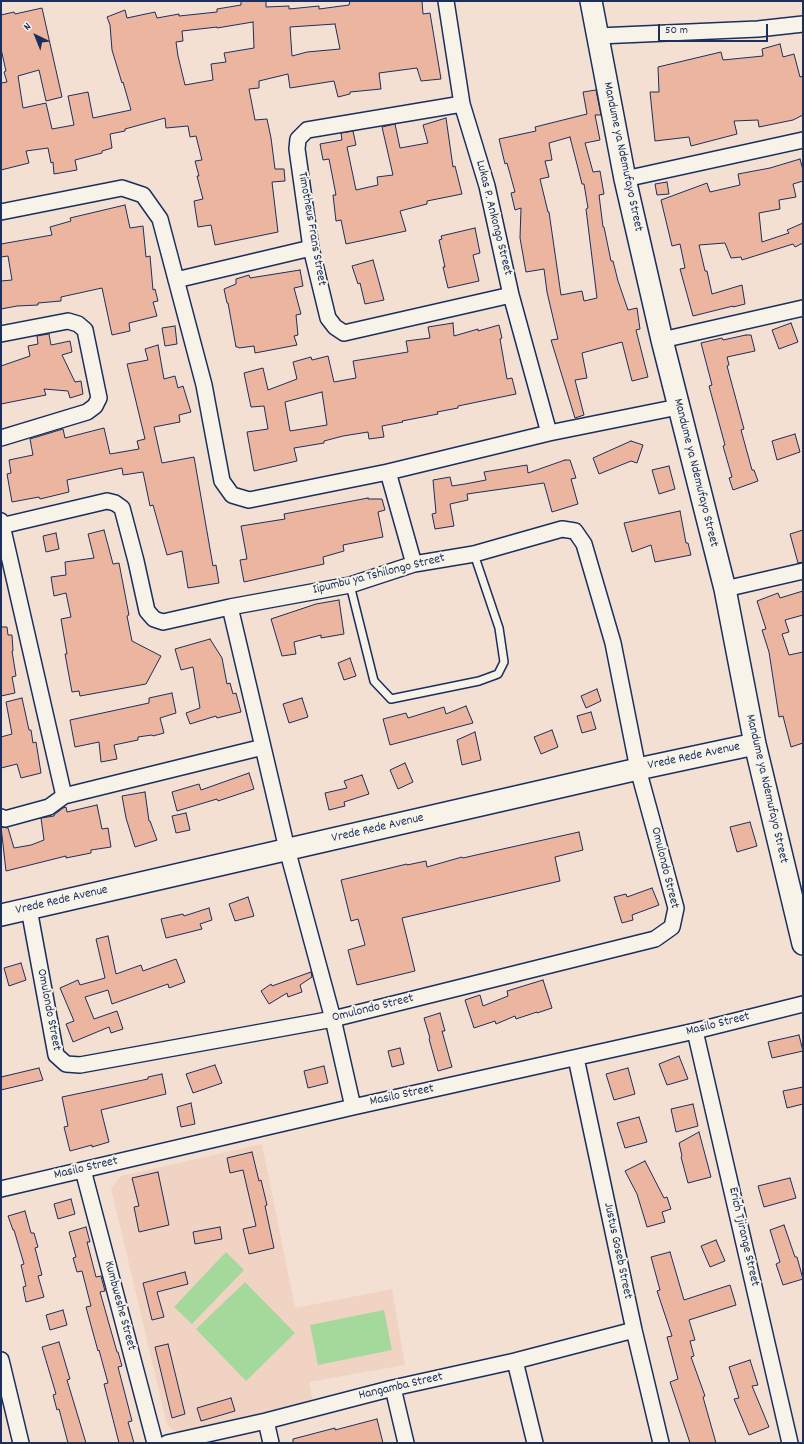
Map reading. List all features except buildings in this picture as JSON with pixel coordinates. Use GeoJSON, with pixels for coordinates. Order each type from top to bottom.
{"type":"FeatureCollection","features":[{"type":"Feature","properties":{"kind":"street","name":"Lukas P. Ankongo Street"},"geometry":{"type":"LineString","coordinates":[[446,1],[462,104],[487,186],[511,295],[549,432]]}},
{"type":"Feature","properties":{"kind":"street","name":"Mandume ya Ndemufayo Street"},"geometry":{"type":"LineString","coordinates":[[591,1],[625,179],[678,407],[725,589],[755,744],[803,944]]}},
{"type":"Feature","properties":{"kind":"street"},"geometry":{"type":"LineString","coordinates":[[598,36],[758,29],[803,24]]}},
{"type":"Feature","properties":{"kind":"street","name":"Timotheus Frans Street"},"geometry":{"type":"LineString","coordinates":[[462,104],[307,130],[298,139],[297,149],[311,248],[328,318],[335,327],[344,333],[511,295]]}},
{"type":"Feature","properties":{"kind":"street"},"geometry":{"type":"LineString","coordinates":[[625,179],[803,140]]}},
{"type":"Feature","properties":{"kind":"street"},"geometry":{"type":"LineString","coordinates":[[1,212],[122,188],[143,195],[160,219],[204,385],[222,481],[232,495],[249,500],[388,472],[549,432],[678,407]]}},
{"type":"Feature","properties":{"kind":"street"},"geometry":{"type":"LineString","coordinates":[[176,280],[311,248]]}},
{"type":"Feature","properties":{"kind":"street"},"geometry":{"type":"LineString","coordinates":[[662,340],[803,308]]}},
{"type":"Feature","properties":{"kind":"street"},"geometry":{"type":"LineString","coordinates":[[1,334],[68,321],[78,324],[85,330],[99,398],[95,406],[87,412],[1,438]]}},
{"type":"Feature","properties":{"kind":"street"},"geometry":{"type":"LineString","coordinates":[[388,472],[414,564]]}},
{"type":"Feature","properties":{"kind":"street","name":"Iipumbu ya Tshilongo Street"},"geometry":{"type":"LineString","coordinates":[[1,524],[107,501],[115,503],[122,508],[147,611],[154,619],[163,622],[230,606],[350,585],[414,564],[474,554],[562,528],[575,531],[584,544],[613,643],[638,769]]}},
{"type":"Feature","properties":{"kind":"street"},"geometry":{"type":"LineString","coordinates":[[1,524],[64,796]]}},
{"type":"Feature","properties":{"kind":"street"},"geometry":{"type":"LineString","coordinates":[[725,589],[803,571]]}},
{"type":"Feature","properties":{"kind":"street"},"geometry":{"type":"LineString","coordinates":[[230,606],[287,849],[333,1019],[353,1107]]}},
{"type":"Feature","properties":{"kind":"street","name":"Vrede Rede Avenue"},"geometry":{"type":"LineString","coordinates":[[1,915],[638,769],[755,744]]}},
{"type":"Feature","properties":{"kind":"street"},"geometry":{"type":"LineString","coordinates":[[1,817],[5,819],[49,807],[64,796],[263,747]]}},
{"type":"Feature","properties":{"kind":"street","name":"Omulondo Street"},"geometry":{"type":"LineString","coordinates":[[29,909],[56,1055],[66,1064],[80,1065],[333,1019],[654,939],[672,927],[676,908],[638,769]]}},
{"type":"Feature","properties":{"kind":"street","name":"Masilo Street"},"geometry":{"type":"LineString","coordinates":[[1,1189],[353,1107],[695,1031],[803,1004]]}},
{"type":"Feature","properties":{"kind":"street","name":"Erich Tjirange Street"},"geometry":{"type":"LineString","coordinates":[[695,1031],[790,1443]]}},
{"type":"Feature","properties":{"kind":"street","name":"Justus Goseb Street"},"geometry":{"type":"LineString","coordinates":[[576,1058],[634,1330],[661,1443]]}},
{"type":"Feature","properties":{"kind":"street","name":"Kumbweshe Street"},"geometry":{"type":"LineString","coordinates":[[83,1170],[155,1443]]}},
{"type":"Feature","properties":{"kind":"street","name":"Hangamba Street"},"geometry":{"type":"LineString","coordinates":[[167,1443],[266,1421],[393,1388],[515,1361],[634,1330]]}},
{"type":"Feature","properties":{"kind":"street"},"geometry":{"type":"LineString","coordinates":[[1,1360],[21,1443]]}},
{"type":"Feature","properties":{"kind":"street"},"geometry":{"type":"LineString","coordinates":[[515,1361],[535,1443]]}},
{"type":"Feature","properties":{"kind":"street"},"geometry":{"type":"LineString","coordinates":[[393,1388],[406,1443]]}},
{"type":"Feature","properties":{"kind":"street"},"geometry":{"type":"LineString","coordinates":[[266,1421],[271,1443]]}},
{"type":"Feature","properties":{"kind":"street"},"geometry":{"type":"LineString","coordinates":[[790,1443],[803,1440]]}},
{"type":"Feature","properties":{"kind":"lane"},"geometry":{"type":"LineString","coordinates":[[350,585],[374,680],[391,699],[478,681],[498,674],[504,662],[499,628],[474,554]]}},
{"type":"Feature","properties":{"kind":"shaded area"},"geometry":{"type":"Polygon","coordinates":[[[262,1144],[295,1308],[392,1289],[405,1365],[309,1382],[313,1403],[181,1435],[167,1425],[111,1188],[121,1176],[262,1144]]]}},
{"type":"Feature","properties":{"kind":"green space"},"geometry":{"type":"Polygon","coordinates":[[[226,1252],[244,1270],[192,1324],[174,1307],[226,1252]]]}},
{"type":"Feature","properties":{"kind":"green space"},"geometry":{"type":"Polygon","coordinates":[[[245,1282],[295,1333],[246,1381],[196,1329],[245,1282]]]}},
{"type":"Feature","properties":{"kind":"green space"},"geometry":{"type":"Polygon","coordinates":[[[384,1310],[392,1350],[318,1365],[310,1325],[384,1310]]]}}]}
